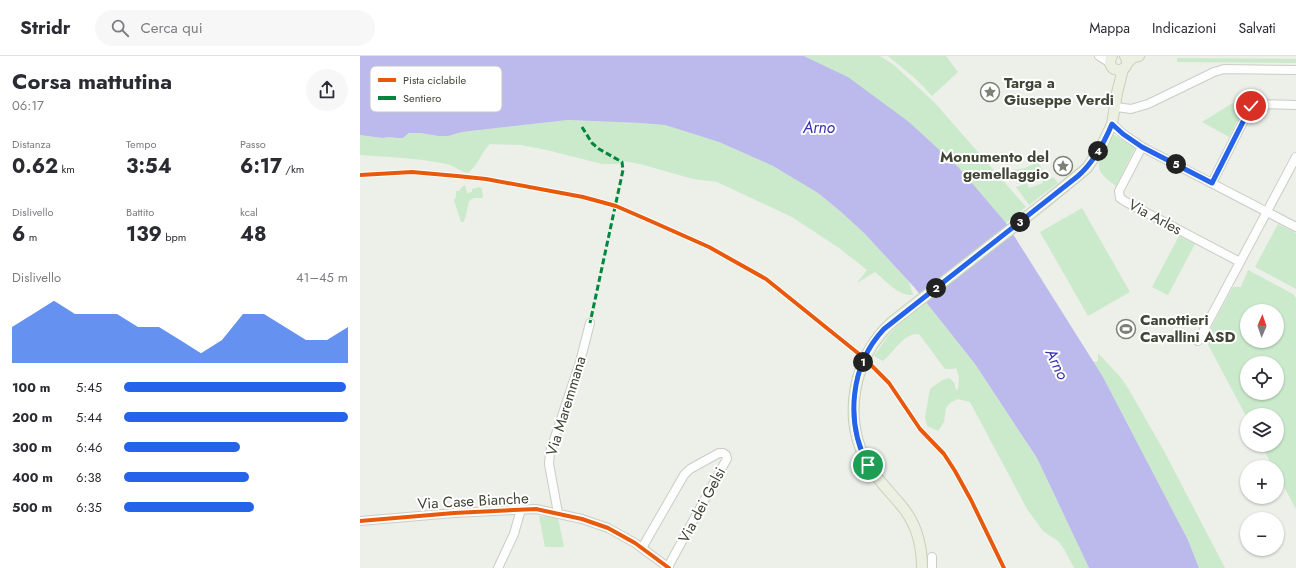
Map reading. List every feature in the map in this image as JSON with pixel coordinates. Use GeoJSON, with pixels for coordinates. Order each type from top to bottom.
{"type":"FeatureCollection","features":[{"type":"Feature","properties":{"kind":"main road"},"geometry":{"type":"LineString","coordinates":[[922,568],[920,542],[914,525],[905,510],[874,474],[865,459],[858,441],[854,410],[857,379],[868,352],[884,329],[1074,180],[1087,168],[1101,147],[1112,124],[1116,106],[1118,63],[1139,56]]}},
{"type":"Feature","properties":{"kind":"street"},"geometry":{"type":"LineString","coordinates":[[1099,56],[1118,63]]}},
{"type":"Feature","properties":{"kind":"street"},"geometry":{"type":"LineString","coordinates":[[1116,106],[1131,109],[1148,104],[1214,72],[1224,69],[1296,70]]}},
{"type":"Feature","properties":{"kind":"street"},"geometry":{"type":"LineString","coordinates":[[1212,183],[1251,106],[1256,104],[1296,105]]}},
{"type":"Feature","properties":{"kind":"street"},"geometry":{"type":"LineString","coordinates":[[1112,124],[1123,134],[1142,147],[1296,227]]}},
{"type":"Feature","properties":{"kind":"street","name":"Via Arles"},"geometry":{"type":"LineString","coordinates":[[1142,147],[1120,191],[1120,198],[1240,262]]}},
{"type":"Feature","properties":{"kind":"street"},"geometry":{"type":"LineString","coordinates":[[1198,341],[1296,157]]}},
{"type":"Feature","properties":{"kind":"street","name":"Via Maremmana"},"geometry":{"type":"LineString","coordinates":[[558,513],[549,464],[550,452],[580,362],[590,323]]}},
{"type":"Feature","properties":{"kind":"street","name":"Via dei Gelsi"},"geometry":{"type":"LineString","coordinates":[[642,548],[684,476],[690,469],[719,453],[724,453],[727,459],[668,568]]}},
{"type":"Feature","properties":{"kind":"street"},"geometry":{"type":"LineString","coordinates":[[498,568],[514,534],[521,509]]}},
{"type":"Feature","properties":{"kind":"street","name":"Via Case Bianche"},"geometry":{"type":"LineString","coordinates":[[360,521],[536,509],[582,519],[608,528],[619,533],[642,548],[668,568]]}},
{"type":"Feature","properties":{"kind":"street"},"geometry":{"type":"LineString","coordinates":[[932,557],[932,568]]}},
{"type":"Feature","properties":{"kind":"green space"},"geometry":{"type":"Polygon","coordinates":[[[804,56],[880,56],[894,65],[935,103],[1026,207],[1006,223],[848,77],[804,56]]]}},
{"type":"Feature","properties":{"kind":"green space"},"geometry":{"type":"Polygon","coordinates":[[[888,56],[946,56],[958,72],[932,96],[917,80],[888,56]]]}},
{"type":"Feature","properties":{"kind":"green space"},"geometry":{"type":"Polygon","coordinates":[[[1177,58],[1296,59],[1296,63],[1177,62],[1177,58]]]}},
{"type":"Feature","properties":{"kind":"green space"},"geometry":{"type":"Polygon","coordinates":[[[1236,101],[1248,101],[1229,137],[1202,122],[1236,101]]]}},
{"type":"Feature","properties":{"kind":"green space"},"geometry":{"type":"Polygon","coordinates":[[[568,120],[665,125],[719,142],[773,166],[818,193],[864,233],[909,282],[913,295],[908,295],[897,291],[875,272],[857,283],[867,270],[839,248],[792,217],[717,182],[693,179],[640,164],[623,161],[618,164],[602,164],[521,145],[490,144],[475,166],[468,173],[449,165],[425,160],[360,155],[360,135],[382,138],[403,138],[409,133],[448,136],[462,132],[568,120]]]}},
{"type":"Feature","properties":{"kind":"green space"},"geometry":{"type":"Polygon","coordinates":[[[1111,133],[1135,148],[1116,186],[1102,174],[1099,164],[1101,153],[1111,133]]]}},
{"type":"Feature","properties":{"kind":"green space"},"geometry":{"type":"Polygon","coordinates":[[[1038,162],[1045,174],[1040,176],[1039,172],[1025,177],[1026,181],[1018,184],[1009,171],[1025,168],[1038,162]]]}},
{"type":"Feature","properties":{"kind":"green space"},"geometry":{"type":"Polygon","coordinates":[[[1046,176],[1049,180],[1053,177],[1058,183],[1029,205],[1016,187],[1027,183],[1029,188],[1043,183],[1041,179],[1046,176]]]}},
{"type":"Feature","properties":{"kind":"green space"},"geometry":{"type":"Polygon","coordinates":[[[465,185],[467,193],[472,192],[472,189],[480,187],[482,189],[483,196],[482,198],[474,198],[469,201],[465,219],[461,222],[454,200],[456,197],[456,191],[459,191],[465,185]]]}},
{"type":"Feature","properties":{"kind":"green space"},"geometry":{"type":"Polygon","coordinates":[[[1082,208],[1130,292],[1088,316],[1040,232],[1082,208]]]}},
{"type":"Feature","properties":{"kind":"green space"},"geometry":{"type":"Polygon","coordinates":[[[1278,224],[1296,233],[1296,289],[1255,267],[1278,224]]]}},
{"type":"Feature","properties":{"kind":"green space"},"geometry":{"type":"Polygon","coordinates":[[[1179,236],[1195,244],[1168,295],[1152,287],[1179,236]]]}},
{"type":"Feature","properties":{"kind":"green space"},"geometry":{"type":"Polygon","coordinates":[[[1248,270],[1293,294],[1296,298],[1296,509],[1284,487],[1284,460],[1269,460],[1265,452],[1284,452],[1284,408],[1242,408],[1205,339],[1233,287],[1241,287],[1248,270]]]}},
{"type":"Feature","properties":{"kind":"green space"},"geometry":{"type":"Polygon","coordinates":[[[926,302],[975,364],[1037,458],[1089,568],[1074,568],[1058,541],[1043,531],[1027,509],[970,402],[958,399],[950,403],[946,408],[944,422],[938,431],[927,426],[925,417],[930,389],[942,380],[950,378],[955,384],[955,388],[958,390],[959,377],[956,368],[945,369],[919,334],[903,340],[883,361],[874,356],[898,325],[926,302]]]}},
{"type":"Feature","properties":{"kind":"green space"},"geometry":{"type":"Polygon","coordinates":[[[1098,353],[1122,379],[1132,395],[1164,451],[1225,568],[1199,568],[1188,540],[1103,377],[1092,361],[1098,361],[1098,353]]]}},
{"type":"Feature","properties":{"kind":"green space"},"geometry":{"type":"Polygon","coordinates":[[[539,516],[558,518],[564,547],[545,547],[539,516]]]}},
{"type":"Feature","properties":{"kind":"water","name":"Arno"},"geometry":{"type":"Polygon","coordinates":[[[360,56],[804,56],[848,77],[909,122],[959,168],[1006,223],[1103,377],[1188,540],[1199,568],[1089,568],[1037,458],[975,364],[914,287],[864,233],[818,193],[773,166],[719,142],[665,125],[640,123],[568,120],[462,132],[448,136],[409,133],[403,138],[382,138],[360,135],[360,56]]]}},
{"type":"Feature","properties":{"kind":"marked path"},"geometry":{"type":"LineString","coordinates":[[582,127],[592,143],[599,149],[622,162],[623,170],[590,323]]}},
{"type":"Feature","properties":{"kind":"cycle path"},"geometry":{"type":"LineString","coordinates":[[360,175],[412,172],[457,176],[486,179],[583,197],[616,206],[709,247],[766,279],[864,358],[889,383],[920,429],[944,454],[955,471],[971,500],[1004,568]]}},
{"type":"Feature","properties":{"kind":"cycle path"},"geometry":{"type":"LineString","coordinates":[[360,521],[454,513],[536,509],[582,519],[608,528],[635,543],[669,568]]}},
{"type":"Feature","properties":{"kind":"place","name":"Targa a Giuseppe Verdi"},"geometry":{"type":"Point","coordinates":[990,92]}},
{"type":"Feature","properties":{"kind":"place","name":"Monumento del gemellaggio"},"geometry":{"type":"Point","coordinates":[1063,166]}},
{"type":"Feature","properties":{"kind":"place","name":"Canottieri Cavallini ASD"},"geometry":{"type":"Point","coordinates":[1126,329]}},
{"type":"Feature","properties":{"kind":"route"},"geometry":{"type":"LineString","coordinates":[[868,465],[858,441],[856,431],[854,415],[855,387],[860,369],[868,352],[884,329],[1087,168],[1108,135],[1112,124],[1123,134],[1142,147],[1212,183],[1251,106]]}}]}
